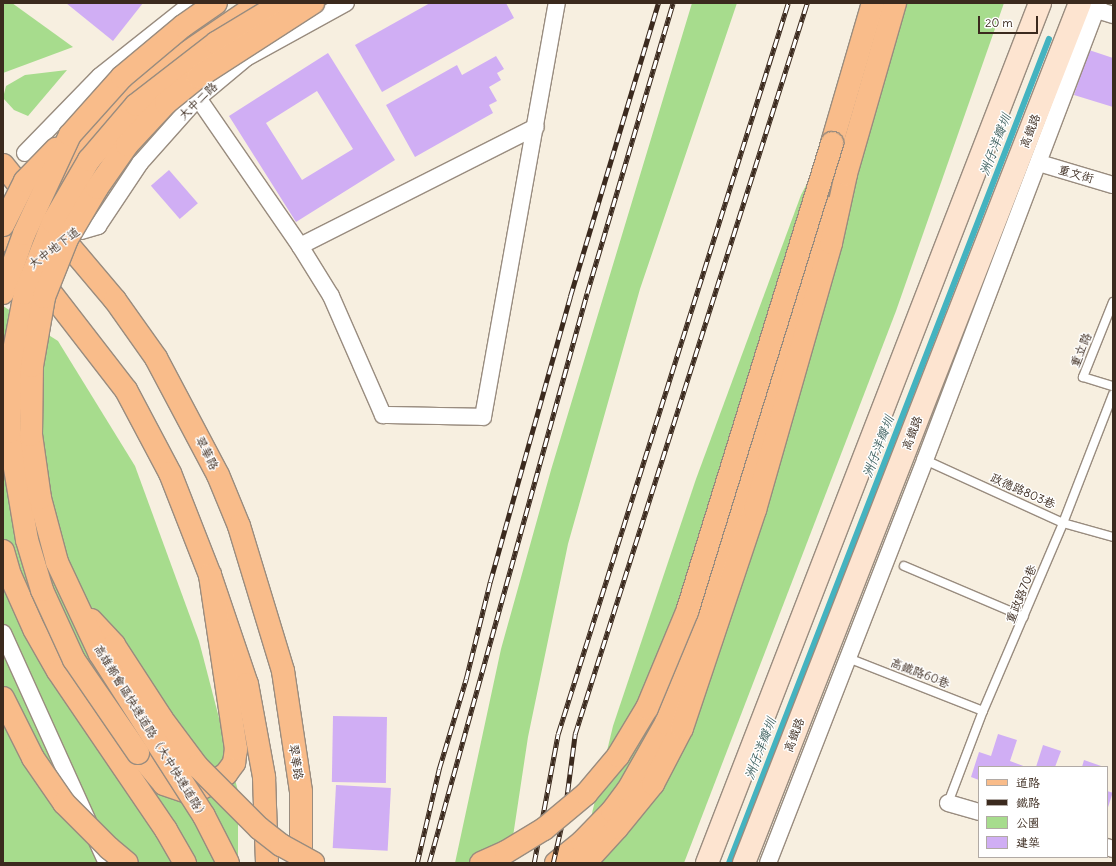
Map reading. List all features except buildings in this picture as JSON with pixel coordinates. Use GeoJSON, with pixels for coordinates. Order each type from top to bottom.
{"type":"FeatureCollection","features":[{"type":"Feature","properties":{"kind":"main road"},"geometry":{"type":"LineString","coordinates":[[7,233],[25,181],[70,135],[122,77],[183,26],[216,3]]}},
{"type":"Feature","properties":{"kind":"main road"},"geometry":{"type":"LineString","coordinates":[[7,233],[36,206],[87,142],[124,104],[179,58],[260,3]]}},
{"type":"Feature","properties":{"kind":"main road"},"geometry":{"type":"LineString","coordinates":[[210,575],[236,749],[234,763],[226,774],[200,790],[187,792],[164,784],[138,753],[74,660],[42,590],[27,540],[9,432],[12,361],[25,293],[53,222],[86,166],[136,105],[216,43],[282,3]]}},
{"type":"Feature","properties":{"kind":"main road","name":"高雄都會區快速道路（大中快速道路）"},"geometry":{"type":"LineString","coordinates":[[228,863],[204,816],[100,654],[79,606],[57,562],[40,498],[31,435],[32,366],[44,297],[67,239],[97,188],[127,145],[166,103],[198,77],[313,3]]}},
{"type":"Feature","properties":{"kind":"main road"},"geometry":{"type":"LineString","coordinates":[[481,863],[506,852],[544,829],[586,794],[618,756],[647,708],[687,612],[832,143],[873,3]]}},
{"type":"Feature","properties":{"kind":"main road"},"geometry":{"type":"LineString","coordinates":[[585,863],[617,828],[652,784],[682,728],[755,510],[831,243],[846,174],[895,3]]}},
{"type":"Feature","properties":{"kind":"main road"},"geometry":{"type":"LineString","coordinates":[[3,293],[24,234],[70,135]]}},
{"type":"Feature","properties":{"kind":"main road","name":"翠華路"},"geometry":{"type":"LineString","coordinates":[[3,165],[36,206],[74,236],[115,300],[156,358],[218,475],[240,526],[283,670],[301,792],[301,863]]}},
{"type":"Feature","properties":{"kind":"main road"},"geometry":{"type":"LineString","coordinates":[[556,863],[582,842],[612,811],[628,790],[666,723],[737,505],[813,243],[846,174]]}},
{"type":"Feature","properties":{"kind":"main road"},"geometry":{"type":"LineString","coordinates":[[7,233],[126,390],[170,473],[210,575],[247,684],[264,777],[267,863]]}},
{"type":"Feature","properties":{"kind":"main road"},"geometry":{"type":"LineString","coordinates":[[3,551],[10,575],[34,629],[58,671],[166,830],[185,863]]}},
{"type":"Feature","properties":{"kind":"main road"},"geometry":{"type":"LineString","coordinates":[[79,606],[114,645],[162,719],[198,766],[259,828],[280,845],[312,863]]}},
{"type":"Feature","properties":{"kind":"main road"},"geometry":{"type":"LineString","coordinates":[[3,698],[32,758],[64,803],[108,848],[127,863]]}},
{"type":"Feature","properties":{"kind":"street"},"geometry":{"type":"LineString","coordinates":[[25,153],[100,76],[192,3]]}},
{"type":"Feature","properties":{"kind":"street","name":"大中二路"},"geometry":{"type":"LineString","coordinates":[[74,236],[98,226],[140,163],[198,98],[246,58],[346,3]]}},
{"type":"Feature","properties":{"kind":"street"},"geometry":{"type":"LineString","coordinates":[[198,98],[300,246],[331,296],[383,415],[483,417],[557,3]]}},
{"type":"Feature","properties":{"kind":"street"},"geometry":{"type":"LineString","coordinates":[[707,863],[1040,3]]}},
{"type":"Feature","properties":{"kind":"street"},"geometry":{"type":"LineString","coordinates":[[1085,5],[1113,14]]}},
{"type":"Feature","properties":{"kind":"street","name":"高鐵路"},"geometry":{"type":"LineString","coordinates":[[768,863],[1039,164],[1085,5]]}},
{"type":"Feature","properties":{"kind":"street","name":"高鐵路"},"geometry":{"type":"LineString","coordinates":[[744,863],[1085,5]]}},
{"type":"Feature","properties":{"kind":"street"},"geometry":{"type":"LineString","coordinates":[[3,161],[25,153],[42,152],[93,102]]}},
{"type":"Feature","properties":{"kind":"street"},"geometry":{"type":"LineString","coordinates":[[300,246],[536,127]]}},
{"type":"Feature","properties":{"kind":"street","name":"大中地下道"},"geometry":{"type":"LineString","coordinates":[[3,278],[32,267],[74,236],[95,197],[108,177],[134,146]]}},
{"type":"Feature","properties":{"kind":"street","name":"重文街"},"geometry":{"type":"LineString","coordinates":[[1039,164],[1113,185]]}},
{"type":"Feature","properties":{"kind":"street"},"geometry":{"type":"LineString","coordinates":[[3,632],[107,863]]}},
{"type":"Feature","properties":{"kind":"street","name":"翠華路"},"geometry":{"type":"LineString","coordinates":[[301,792],[312,863]]}},
{"type":"Feature","properties":{"kind":"street"},"geometry":{"type":"LineString","coordinates":[[948,803],[978,812]]}},
{"type":"Feature","properties":{"kind":"lane","name":"重立路"},"geometry":{"type":"LineString","coordinates":[[1113,302],[1083,377],[1113,386]]}},
{"type":"Feature","properties":{"kind":"lane","name":"重政路70巷"},"geometry":{"type":"LineString","coordinates":[[948,803],[983,711],[1063,523],[1113,394]]}},
{"type":"Feature","properties":{"kind":"lane","name":"政德路803巷"},"geometry":{"type":"LineString","coordinates":[[925,460],[1063,523],[1113,537]]}},
{"type":"Feature","properties":{"kind":"lane"},"geometry":{"type":"LineString","coordinates":[[904,566],[1024,617]]}},
{"type":"Feature","properties":{"kind":"lane","name":"高鐵路60巷"},"geometry":{"type":"LineString","coordinates":[[848,658],[983,711]]}},
{"type":"Feature","properties":{"kind":"green space"},"geometry":{"type":"Polygon","coordinates":[[[3,3],[12,3],[73,47],[3,73],[3,3]]]}},
{"type":"Feature","properties":{"kind":"green space"},"geometry":{"type":"Polygon","coordinates":[[[692,3],[737,3],[640,289],[568,544],[528,737],[509,863],[455,863],[501,649],[551,470],[692,3]]]}},
{"type":"Feature","properties":{"kind":"green space"},"geometry":{"type":"Polygon","coordinates":[[[900,3],[1004,3],[896,311],[684,863],[580,863],[613,726],[696,479],[801,195],[900,3]]]}},
{"type":"Feature","properties":{"kind":"green space"},"geometry":{"type":"Polygon","coordinates":[[[67,70],[28,116],[14,110],[3,98],[6,86],[25,75],[67,70]]]}},
{"type":"Feature","properties":{"kind":"green space"},"geometry":{"type":"Polygon","coordinates":[[[3,306],[58,341],[135,466],[199,641],[238,791],[238,863],[3,863],[3,306]]]}},
{"type":"Feature","properties":{"kind":"waterway","name":"洲仔洋瓣圳"},"geometry":{"type":"LineString","coordinates":[[729,863],[1049,39]]}},
{"type":"Feature","properties":{"kind":"tunnel"},"geometry":{"type":"LineString","coordinates":[[153,130],[196,92]]}},
{"type":"Feature","properties":{"kind":"railway"},"geometry":{"type":"LineString","coordinates":[[417,863],[439,769],[466,679],[490,582],[570,297],[658,3]]}},
{"type":"Feature","properties":{"kind":"railway"},"geometry":{"type":"LineString","coordinates":[[429,863],[587,293],[673,3]]}},
{"type":"Feature","properties":{"kind":"railway"},"geometry":{"type":"LineString","coordinates":[[534,863],[558,734],[788,3]]}},
{"type":"Feature","properties":{"kind":"railway"},"geometry":{"type":"LineString","coordinates":[[553,863],[565,810],[575,734],[807,3]]}}]}
